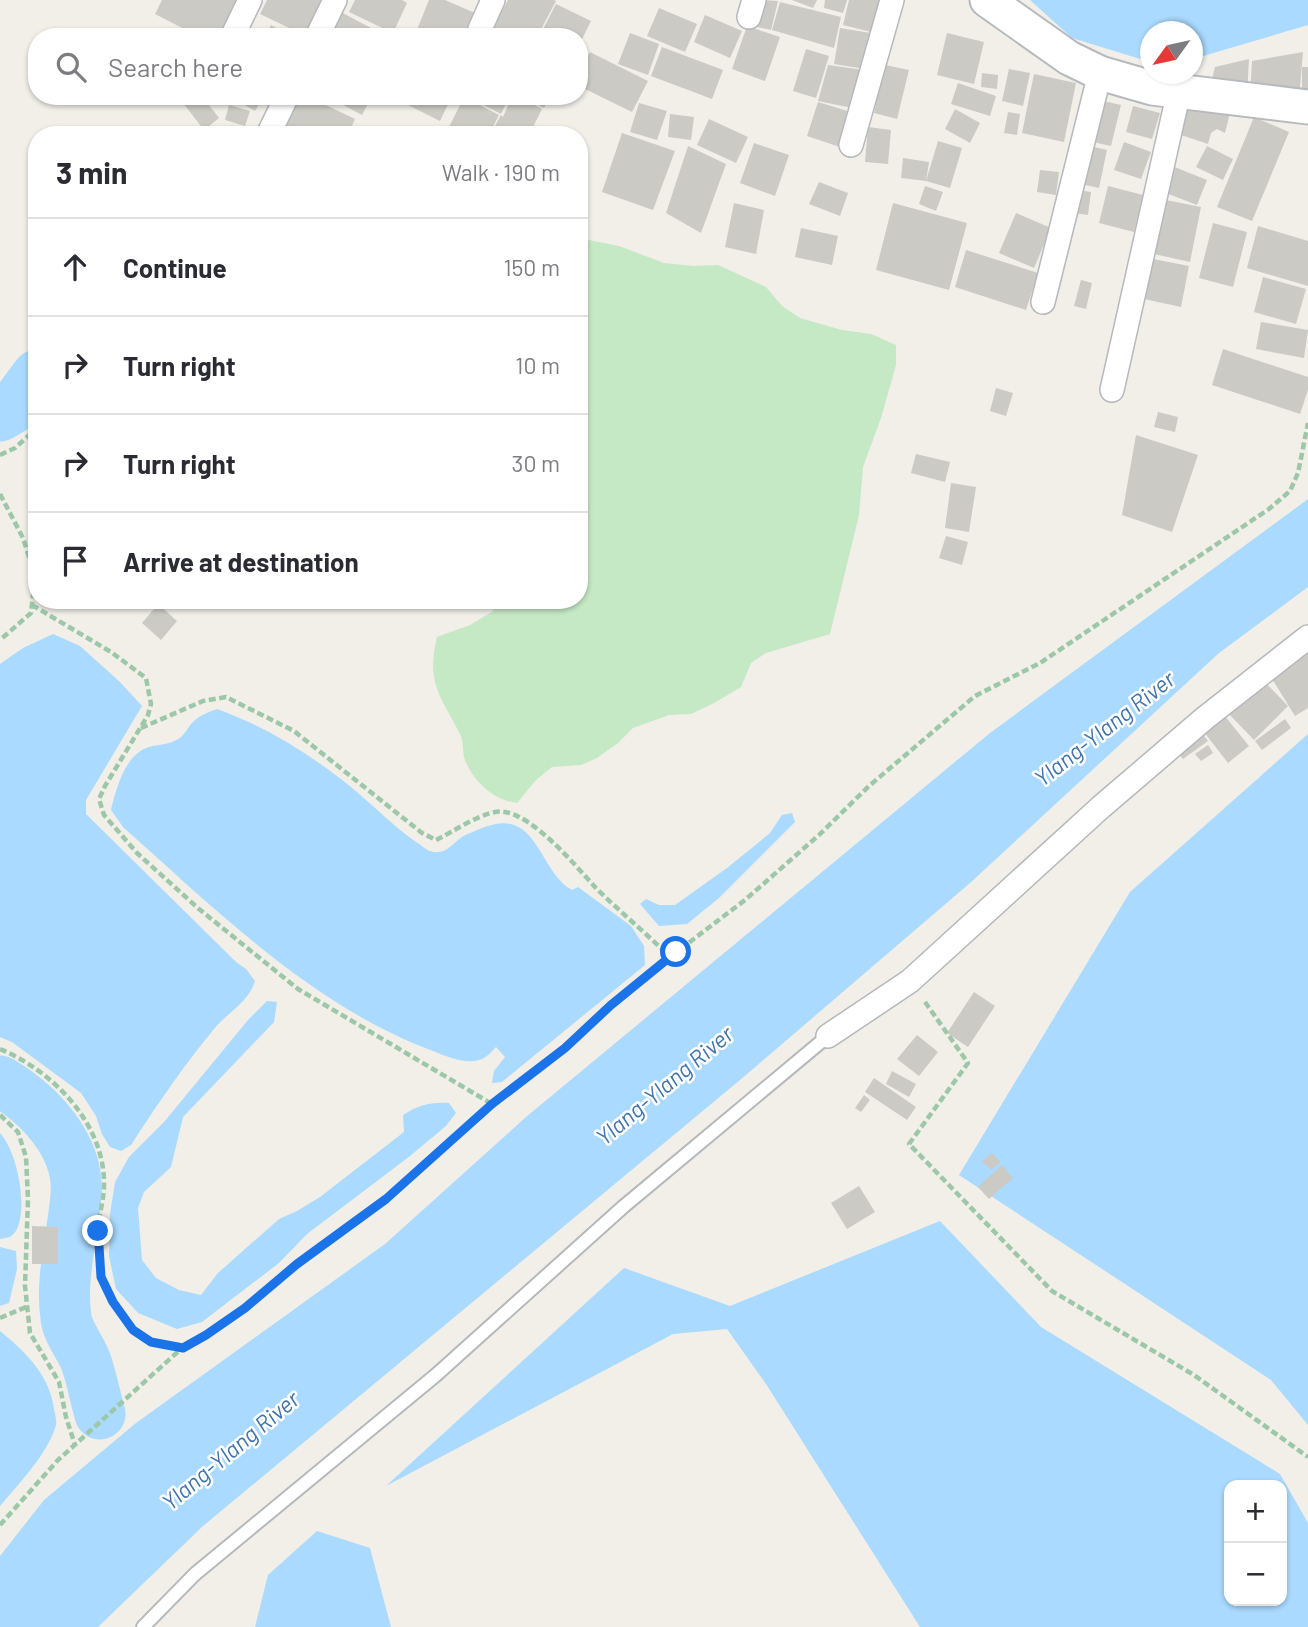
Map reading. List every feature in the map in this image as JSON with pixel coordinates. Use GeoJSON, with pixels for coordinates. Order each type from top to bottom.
{"type":"FeatureCollection","features":[{"type":"Feature","properties":{"kind":"street"},"geometry":{"type":"LineString","coordinates":[[236,28],[250,0]]}},
{"type":"Feature","properties":{"kind":"street"},"geometry":{"type":"LineString","coordinates":[[321,28],[335,0]]}},
{"type":"Feature","properties":{"kind":"street"},"geometry":{"type":"LineString","coordinates":[[480,28],[493,0]]}},
{"type":"Feature","properties":{"kind":"street"},"geometry":{"type":"LineString","coordinates":[[851,145],[892,0]]}},
{"type":"Feature","properties":{"kind":"street"},"geometry":{"type":"LineString","coordinates":[[988,0],[1069,58],[1100,74],[1152,88],[1308,107]]}},
{"type":"Feature","properties":{"kind":"street"},"geometry":{"type":"LineString","coordinates":[[1043,302],[1100,74]]}},
{"type":"Feature","properties":{"kind":"street"},"geometry":{"type":"LineString","coordinates":[[1112,390],[1179,91]]}},
{"type":"Feature","properties":{"kind":"street"},"geometry":{"type":"LineString","coordinates":[[272,126],[283,105]]}},
{"type":"Feature","properties":{"kind":"street"},"geometry":{"type":"LineString","coordinates":[[828,1036],[910,981],[1101,807],[1205,718],[1308,637]]}},
{"type":"Feature","properties":{"kind":"lane"},"geometry":{"type":"LineString","coordinates":[[143,1627],[195,1574],[436,1375],[623,1207],[828,1036]]}},
{"type":"Feature","properties":{"kind":"path"},"geometry":{"type":"LineString","coordinates":[[0,1525],[58,1460],[183,1348],[245,1308],[297,1264],[386,1199],[492,1104],[565,1048],[611,1005],[670,957],[745,900],[819,835],[869,786],[975,696],[1040,663],[1269,509],[1290,491],[1298,474],[1308,423]]}},
{"type":"Feature","properties":{"kind":"path"},"geometry":{"type":"LineString","coordinates":[[0,455],[28,436]]}},
{"type":"Feature","properties":{"kind":"path"},"geometry":{"type":"LineString","coordinates":[[0,494],[23,538],[28,554]]}},
{"type":"Feature","properties":{"kind":"path"},"geometry":{"type":"LineString","coordinates":[[0,640],[31,613],[32,609]]}},
{"type":"Feature","properties":{"kind":"path"},"geometry":{"type":"LineString","coordinates":[[39,609],[111,652],[146,678],[151,704],[148,715],[99,799],[104,815],[136,853],[199,909],[298,989],[492,1104]]}},
{"type":"Feature","properties":{"kind":"path"},"geometry":{"type":"LineString","coordinates":[[141,728],[204,701],[226,697],[294,731],[422,833],[436,840],[481,816],[504,811],[524,821],[560,848],[597,888],[670,957]]}},
{"type":"Feature","properties":{"kind":"path"},"geometry":{"type":"LineString","coordinates":[[910,981],[968,1063],[909,1144],[1052,1291],[1194,1375],[1308,1457]]}},
{"type":"Feature","properties":{"kind":"path"},"geometry":{"type":"LineString","coordinates":[[0,1049],[17,1056],[51,1079],[77,1108],[97,1144],[104,1184],[98,1231],[101,1277],[113,1302],[133,1330],[151,1342],[183,1348]]}},
{"type":"Feature","properties":{"kind":"path"},"geometry":{"type":"LineString","coordinates":[[0,1115],[18,1132],[26,1157],[26,1307],[30,1333],[59,1382],[75,1445]]}},
{"type":"Feature","properties":{"kind":"path"},"geometry":{"type":"LineString","coordinates":[[0,1318],[26,1307]]}},
{"type":"Feature","properties":{"kind":"green space"},"geometry":{"type":"Polygon","coordinates":[[[588,240],[619,246],[664,263],[718,265],[766,287],[782,306],[800,318],[842,330],[871,334],[896,345],[896,365],[863,467],[859,515],[830,634],[766,653],[751,663],[741,687],[714,703],[691,714],[669,715],[633,728],[597,758],[581,765],[552,767],[536,780],[517,803],[500,798],[485,789],[469,768],[461,737],[434,678],[437,637],[470,625],[493,611],[588,609],[588,240]]]}},
{"type":"Feature","properties":{"kind":"water"},"geometry":{"type":"Polygon","coordinates":[[[1030,0],[1308,0],[1308,25],[1203,56],[1203,21],[1140,21],[1140,59],[1072,38],[1030,0]]]}},
{"type":"Feature","properties":{"kind":"water","name":"Ylang-Ylang River"},"geometry":{"type":"Polygon","coordinates":[[[1308,499],[1308,587],[1219,653],[970,883],[740,1080],[203,1526],[98,1627],[0,1627],[0,1556],[44,1500],[136,1423],[385,1244],[526,1117],[990,733],[1308,499]]]}},
{"type":"Feature","properties":{"kind":"water"},"geometry":{"type":"Polygon","coordinates":[[[53,634],[80,646],[142,706],[86,800],[86,814],[246,969],[255,981],[248,995],[192,1057],[131,1145],[121,1151],[110,1147],[96,1116],[81,1093],[12,1042],[0,1037],[0,664],[23,648],[53,634]]]}},
{"type":"Feature","properties":{"kind":"water"},"geometry":{"type":"Polygon","coordinates":[[[217,709],[253,724],[304,753],[351,787],[399,829],[428,850],[444,851],[464,836],[482,828],[501,823],[515,825],[526,832],[535,843],[560,881],[572,890],[578,887],[631,926],[644,946],[645,965],[502,1082],[492,1083],[494,1071],[505,1057],[496,1047],[486,1057],[478,1060],[458,1060],[389,1032],[347,1009],[307,983],[231,923],[123,827],[111,810],[123,773],[134,757],[149,747],[180,738],[196,720],[217,709]]]}},
{"type":"Feature","properties":{"kind":"water"},"geometry":{"type":"Polygon","coordinates":[[[1308,734],[1308,1425],[1271,1380],[959,1175],[1130,892],[1308,734]]]}},
{"type":"Feature","properties":{"kind":"water"},"geometry":{"type":"Polygon","coordinates":[[[792,813],[795,822],[719,898],[687,924],[659,926],[640,904],[646,899],[659,905],[675,905],[770,833],[782,815],[792,813]]]}},
{"type":"Feature","properties":{"kind":"water"},"geometry":{"type":"Polygon","coordinates":[[[267,1001],[277,1002],[274,1022],[183,1117],[171,1167],[144,1192],[138,1208],[142,1260],[156,1278],[179,1290],[201,1295],[218,1273],[279,1219],[320,1197],[404,1132],[403,1115],[436,1103],[449,1103],[456,1113],[446,1126],[410,1156],[307,1234],[279,1263],[202,1322],[177,1329],[138,1313],[116,1289],[109,1256],[110,1214],[115,1182],[129,1157],[164,1122],[248,1020],[267,1001]]]}},
{"type":"Feature","properties":{"kind":"water"},"geometry":{"type":"Polygon","coordinates":[[[0,1133],[16,1165],[21,1207],[16,1231],[10,1237],[0,1239],[0,1133]]]}},
{"type":"Feature","properties":{"kind":"water"},"geometry":{"type":"Polygon","coordinates":[[[940,1221],[1041,1327],[1280,1474],[1283,1480],[1224,1480],[1224,1606],[1287,1606],[1287,1486],[1308,1523],[1308,1627],[920,1627],[766,1384],[727,1329],[673,1334],[386,1486],[624,1268],[730,1306],[940,1221]]]}},
{"type":"Feature","properties":{"kind":"water"},"geometry":{"type":"Polygon","coordinates":[[[0,1247],[16,1251],[17,1269],[9,1303],[0,1306],[0,1247]]]}},
{"type":"Feature","properties":{"kind":"water"},"geometry":{"type":"Polygon","coordinates":[[[0,1331],[19,1347],[42,1375],[52,1397],[56,1425],[40,1457],[0,1506],[0,1331]]]}},
{"type":"Feature","properties":{"kind":"water"},"geometry":{"type":"Polygon","coordinates":[[[317,1531],[370,1548],[391,1627],[255,1627],[268,1575],[317,1531]]]}},
{"type":"Feature","properties":{"kind":"building"},"geometry":{"type":"Polygon","coordinates":[[[162,0],[238,0],[224,28],[182,28],[155,14],[162,0]]]}},
{"type":"Feature","properties":{"kind":"building"},"geometry":{"type":"Polygon","coordinates":[[[267,0],[328,0],[313,28],[289,28],[260,14],[267,0]]]}},
{"type":"Feature","properties":{"kind":"building"},"geometry":{"type":"Polygon","coordinates":[[[355,0],[402,0],[407,3],[395,28],[383,28],[349,12],[355,0]]]}},
{"type":"Feature","properties":{"kind":"building"},"geometry":{"type":"Polygon","coordinates":[[[429,0],[445,0],[482,16],[477,28],[418,28],[429,0]]]}},
{"type":"Feature","properties":{"kind":"building"},"geometry":{"type":"Polygon","coordinates":[[[508,0],[556,1],[542,28],[493,28],[508,0]]]}},
{"type":"Feature","properties":{"kind":"building"},"geometry":{"type":"Polygon","coordinates":[[[760,0],[778,1],[771,30],[753,26],[760,0]]]}},
{"type":"Feature","properties":{"kind":"building"},"geometry":{"type":"Polygon","coordinates":[[[792,0],[817,0],[813,8],[792,0]]]}},
{"type":"Feature","properties":{"kind":"building"},"geometry":{"type":"Polygon","coordinates":[[[825,0],[847,0],[843,13],[824,8],[825,0]]]}},
{"type":"Feature","properties":{"kind":"building"},"geometry":{"type":"Polygon","coordinates":[[[849,0],[887,0],[879,34],[843,25],[849,0]]]}},
{"type":"Feature","properties":{"kind":"building"},"geometry":{"type":"Polygon","coordinates":[[[780,2],[841,17],[834,48],[772,30],[780,2]]]}},
{"type":"Feature","properties":{"kind":"building"},"geometry":{"type":"Polygon","coordinates":[[[556,4],[591,21],[588,28],[544,28],[556,4]]]}},
{"type":"Feature","properties":{"kind":"building"},"geometry":{"type":"Polygon","coordinates":[[[659,8],[697,24],[685,52],[647,36],[659,8]]]}},
{"type":"Feature","properties":{"kind":"building"},"geometry":{"type":"Polygon","coordinates":[[[337,10],[371,28],[328,28],[337,10]]]}},
{"type":"Feature","properties":{"kind":"building"},"geometry":{"type":"Polygon","coordinates":[[[705,15],[742,31],[730,58],[694,42],[705,15]]]}},
{"type":"Feature","properties":{"kind":"building"},"geometry":{"type":"Polygon","coordinates":[[[747,26],[780,37],[765,81],[732,69],[747,26]]]}},
{"type":"Feature","properties":{"kind":"building"},"geometry":{"type":"Polygon","coordinates":[[[840,28],[871,33],[865,69],[834,64],[840,28]]]}},
{"type":"Feature","properties":{"kind":"building"},"geometry":{"type":"Polygon","coordinates":[[[630,33],[659,44],[648,75],[618,64],[630,33]]]}},
{"type":"Feature","properties":{"kind":"building"},"geometry":{"type":"Polygon","coordinates":[[[947,33],[984,42],[974,84],[937,75],[947,33]]]}},
{"type":"Feature","properties":{"kind":"building"},"geometry":{"type":"Polygon","coordinates":[[[662,47],[723,70],[712,99],[651,76],[662,47]]]}},
{"type":"Feature","properties":{"kind":"building"},"geometry":{"type":"Polygon","coordinates":[[[806,49],[829,56],[816,98],[793,91],[806,49]]]}},
{"type":"Feature","properties":{"kind":"building"},"geometry":{"type":"Polygon","coordinates":[[[590,52],[648,81],[632,112],[588,90],[590,52]]]}},
{"type":"Feature","properties":{"kind":"building"},"geometry":{"type":"Polygon","coordinates":[[[1303,52],[1299,98],[1250,96],[1252,61],[1303,52]]]}},
{"type":"Feature","properties":{"kind":"building"},"geometry":{"type":"Polygon","coordinates":[[[1249,59],[1247,96],[1209,91],[1215,67],[1249,59]]]}},
{"type":"Feature","properties":{"kind":"building"},"geometry":{"type":"Polygon","coordinates":[[[828,65],[864,70],[857,109],[818,101],[828,65]]]}},
{"type":"Feature","properties":{"kind":"building"},"geometry":{"type":"Polygon","coordinates":[[[885,65],[909,70],[897,119],[874,113],[885,65]]]}},
{"type":"Feature","properties":{"kind":"building"},"geometry":{"type":"Polygon","coordinates":[[[1302,67],[1308,67],[1308,97],[1302,97],[1302,67]]]}},
{"type":"Feature","properties":{"kind":"building"},"geometry":{"type":"Polygon","coordinates":[[[1009,69],[1030,73],[1023,106],[1002,101],[1009,69]]]}},
{"type":"Feature","properties":{"kind":"building"},"geometry":{"type":"Polygon","coordinates":[[[982,73],[998,75],[997,89],[981,87],[982,73]]]}},
{"type":"Feature","properties":{"kind":"building"},"geometry":{"type":"Polygon","coordinates":[[[1034,74],[1076,83],[1064,142],[1022,133],[1034,74]]]}},
{"type":"Feature","properties":{"kind":"building"},"geometry":{"type":"Polygon","coordinates":[[[958,83],[996,96],[990,116],[951,104],[958,83]]]}},
{"type":"Feature","properties":{"kind":"building"},"geometry":{"type":"Polygon","coordinates":[[[1185,98],[1230,113],[1225,133],[1217,129],[1211,133],[1208,144],[1181,135],[1185,120],[1180,111],[1185,98]]]}},
{"type":"Feature","properties":{"kind":"building"},"geometry":{"type":"Polygon","coordinates":[[[1103,101],[1121,105],[1111,146],[1093,142],[1103,101]]]}},
{"type":"Feature","properties":{"kind":"building"},"geometry":{"type":"Polygon","coordinates":[[[818,102],[854,113],[843,148],[807,136],[818,102]]]}},
{"type":"Feature","properties":{"kind":"building"},"geometry":{"type":"Polygon","coordinates":[[[639,103],[667,111],[657,140],[630,132],[639,103]]]}},
{"type":"Feature","properties":{"kind":"building"},"geometry":{"type":"Polygon","coordinates":[[[185,105],[209,105],[219,118],[209,126],[201,126],[185,105]]]}},
{"type":"Feature","properties":{"kind":"building"},"geometry":{"type":"Polygon","coordinates":[[[229,105],[250,111],[245,126],[225,120],[229,105]]]}},
{"type":"Feature","properties":{"kind":"building"},"geometry":{"type":"Polygon","coordinates":[[[245,105],[259,105],[255,111],[245,105]]]}},
{"type":"Feature","properties":{"kind":"building"},"geometry":{"type":"Polygon","coordinates":[[[289,105],[326,105],[355,119],[352,126],[278,126],[289,105]]]}},
{"type":"Feature","properties":{"kind":"building"},"geometry":{"type":"Polygon","coordinates":[[[343,105],[367,105],[362,115],[343,105]]]}},
{"type":"Feature","properties":{"kind":"building"},"geometry":{"type":"Polygon","coordinates":[[[408,105],[448,105],[440,121],[408,105]]]}},
{"type":"Feature","properties":{"kind":"building"},"geometry":{"type":"Polygon","coordinates":[[[460,105],[480,105],[499,115],[494,126],[450,126],[460,105]]]}},
{"type":"Feature","properties":{"kind":"building"},"geometry":{"type":"Polygon","coordinates":[[[484,105],[506,105],[501,114],[484,105]]]}},
{"type":"Feature","properties":{"kind":"building"},"geometry":{"type":"Polygon","coordinates":[[[508,105],[535,105],[542,109],[534,126],[495,126],[501,115],[503,117],[508,105]]]}},
{"type":"Feature","properties":{"kind":"building"},"geometry":{"type":"Polygon","coordinates":[[[1133,106],[1160,113],[1152,139],[1126,132],[1133,106]]]}},
{"type":"Feature","properties":{"kind":"building"},"geometry":{"type":"Polygon","coordinates":[[[955,109],[980,123],[970,143],[945,129],[955,109]]]}},
{"type":"Feature","properties":{"kind":"building"},"geometry":{"type":"Polygon","coordinates":[[[1008,112],[1020,114],[1017,135],[1004,133],[1008,112]]]}},
{"type":"Feature","properties":{"kind":"building"},"geometry":{"type":"Polygon","coordinates":[[[670,114],[694,117],[691,140],[668,137],[670,114]]]}},
{"type":"Feature","properties":{"kind":"building"},"geometry":{"type":"Polygon","coordinates":[[[1254,117],[1289,132],[1252,221],[1217,207],[1254,117]]]}},
{"type":"Feature","properties":{"kind":"building"},"geometry":{"type":"Polygon","coordinates":[[[709,119],[748,137],[736,163],[697,145],[709,119]]]}},
{"type":"Feature","properties":{"kind":"building"},"geometry":{"type":"Polygon","coordinates":[[[868,127],[891,130],[888,164],[865,162],[868,127]]]}},
{"type":"Feature","properties":{"kind":"building"},"geometry":{"type":"Polygon","coordinates":[[[622,133],[675,151],[653,210],[602,192],[622,133]]]}},
{"type":"Feature","properties":{"kind":"building"},"geometry":{"type":"Polygon","coordinates":[[[938,141],[962,148],[950,188],[926,181],[938,141]]]}},
{"type":"Feature","properties":{"kind":"building"},"geometry":{"type":"Polygon","coordinates":[[[1124,142],[1151,152],[1141,179],[1114,170],[1124,142]]]}},
{"type":"Feature","properties":{"kind":"building"},"geometry":{"type":"Polygon","coordinates":[[[754,143],[789,155],[775,196],[740,183],[754,143]]]}},
{"type":"Feature","properties":{"kind":"building"},"geometry":{"type":"Polygon","coordinates":[[[688,146],[726,164],[701,233],[666,213],[688,146]]]}},
{"type":"Feature","properties":{"kind":"building"},"geometry":{"type":"Polygon","coordinates":[[[1090,146],[1107,150],[1099,188],[1081,184],[1090,146]]]}},
{"type":"Feature","properties":{"kind":"building"},"geometry":{"type":"Polygon","coordinates":[[[1207,146],[1233,159],[1223,180],[1196,167],[1207,146]]]}},
{"type":"Feature","properties":{"kind":"building"},"geometry":{"type":"Polygon","coordinates":[[[903,158],[929,162],[926,181],[901,178],[903,158]]]}},
{"type":"Feature","properties":{"kind":"building"},"geometry":{"type":"Polygon","coordinates":[[[1167,164],[1207,180],[1197,205],[1158,190],[1167,164]]]}},
{"type":"Feature","properties":{"kind":"building"},"geometry":{"type":"Polygon","coordinates":[[[1040,170],[1059,172],[1056,195],[1037,192],[1040,170]]]}},
{"type":"Feature","properties":{"kind":"building"},"geometry":{"type":"Polygon","coordinates":[[[819,182],[848,193],[840,216],[809,204],[819,182]]]}},
{"type":"Feature","properties":{"kind":"building"},"geometry":{"type":"Polygon","coordinates":[[[925,186],[943,192],[936,211],[919,204],[925,186]]]}},
{"type":"Feature","properties":{"kind":"building"},"geometry":{"type":"Polygon","coordinates":[[[1108,186],[1143,195],[1134,232],[1099,223],[1108,186]]]}},
{"type":"Feature","properties":{"kind":"building"},"geometry":{"type":"Polygon","coordinates":[[[1078,190],[1091,192],[1088,215],[1074,213],[1078,190]]]}},
{"type":"Feature","properties":{"kind":"building"},"geometry":{"type":"Polygon","coordinates":[[[1156,198],[1201,207],[1190,262],[1145,252],[1156,198]]]}},
{"type":"Feature","properties":{"kind":"building"},"geometry":{"type":"Polygon","coordinates":[[[734,203],[764,210],[756,254],[725,247],[734,203]]]}},
{"type":"Feature","properties":{"kind":"building"},"geometry":{"type":"Polygon","coordinates":[[[893,203],[967,223],[949,290],[876,270],[893,203]]]}},
{"type":"Feature","properties":{"kind":"building"},"geometry":{"type":"Polygon","coordinates":[[[1016,213],[1051,228],[1034,268],[999,253],[1016,213]]]}},
{"type":"Feature","properties":{"kind":"building"},"geometry":{"type":"Polygon","coordinates":[[[1213,223],[1247,232],[1233,287],[1199,278],[1213,223]]]}},
{"type":"Feature","properties":{"kind":"building"},"geometry":{"type":"Polygon","coordinates":[[[1258,226],[1308,241],[1308,286],[1247,268],[1258,226]]]}},
{"type":"Feature","properties":{"kind":"building"},"geometry":{"type":"Polygon","coordinates":[[[801,228],[838,236],[832,265],[795,257],[801,228]]]}},
{"type":"Feature","properties":{"kind":"building"},"geometry":{"type":"Polygon","coordinates":[[[966,250],[1038,273],[1026,310],[955,287],[966,250]]]}},
{"type":"Feature","properties":{"kind":"building"},"geometry":{"type":"Polygon","coordinates":[[[1143,257],[1189,266],[1181,307],[1135,297],[1143,257]]]}},
{"type":"Feature","properties":{"kind":"building"},"geometry":{"type":"Polygon","coordinates":[[[1263,277],[1306,289],[1296,324],[1254,312],[1263,277]]]}},
{"type":"Feature","properties":{"kind":"building"},"geometry":{"type":"Polygon","coordinates":[[[1081,280],[1092,283],[1086,309],[1074,306],[1081,280]]]}},
{"type":"Feature","properties":{"kind":"building"},"geometry":{"type":"Polygon","coordinates":[[[1261,322],[1308,330],[1304,358],[1256,349],[1261,322]]]}},
{"type":"Feature","properties":{"kind":"building"},"geometry":{"type":"Polygon","coordinates":[[[1223,349],[1308,377],[1308,390],[1300,414],[1212,385],[1223,349]]]}},
{"type":"Feature","properties":{"kind":"building"},"geometry":{"type":"Polygon","coordinates":[[[996,388],[1013,393],[1006,416],[990,411],[996,388]]]}},
{"type":"Feature","properties":{"kind":"building"},"geometry":{"type":"Polygon","coordinates":[[[1158,412],[1178,417],[1175,432],[1154,427],[1158,412]]]}},
{"type":"Feature","properties":{"kind":"building"},"geometry":{"type":"Polygon","coordinates":[[[1136,435],[1198,455],[1172,532],[1122,515],[1136,435]]]}},
{"type":"Feature","properties":{"kind":"building"},"geometry":{"type":"Polygon","coordinates":[[[916,454],[950,462],[945,482],[911,473],[916,454]]]}},
{"type":"Feature","properties":{"kind":"building"},"geometry":{"type":"Polygon","coordinates":[[[951,483],[976,487],[969,532],[945,528],[951,483]]]}},
{"type":"Feature","properties":{"kind":"building"},"geometry":{"type":"Polygon","coordinates":[[[946,536],[968,542],[962,565],[939,558],[946,536]]]}},
{"type":"Feature","properties":{"kind":"building"},"geometry":{"type":"Polygon","coordinates":[[[154,609],[164,609],[177,621],[161,640],[142,623],[154,609]]]}},
{"type":"Feature","properties":{"kind":"building"},"geometry":{"type":"Polygon","coordinates":[[[1308,649],[1308,708],[1295,716],[1269,674],[1308,649]]]}},
{"type":"Feature","properties":{"kind":"building"},"geometry":{"type":"Polygon","coordinates":[[[1262,679],[1288,706],[1254,740],[1228,713],[1262,679]]]}},
{"type":"Feature","properties":{"kind":"building"},"geometry":{"type":"Polygon","coordinates":[[[1220,710],[1249,746],[1228,763],[1200,727],[1220,710]]]}},
{"type":"Feature","properties":{"kind":"building"},"geometry":{"type":"Polygon","coordinates":[[[1285,719],[1291,728],[1262,750],[1255,741],[1285,719]]]}},
{"type":"Feature","properties":{"kind":"building"},"geometry":{"type":"Polygon","coordinates":[[[1201,732],[1208,741],[1183,759],[1176,750],[1201,732]]]}},
{"type":"Feature","properties":{"kind":"building"},"geometry":{"type":"Polygon","coordinates":[[[1208,745],[1213,753],[1201,761],[1195,754],[1208,745]]]}},
{"type":"Feature","properties":{"kind":"building"},"geometry":{"type":"Polygon","coordinates":[[[974,992],[995,1006],[968,1047],[947,1033],[974,992]]]}},
{"type":"Feature","properties":{"kind":"building"},"geometry":{"type":"Polygon","coordinates":[[[917,1035],[938,1052],[919,1076],[897,1059],[917,1035]]]}},
{"type":"Feature","properties":{"kind":"building"},"geometry":{"type":"Polygon","coordinates":[[[892,1071],[916,1084],[909,1097],[886,1084],[892,1071]]]}},
{"type":"Feature","properties":{"kind":"building"},"geometry":{"type":"Polygon","coordinates":[[[874,1078],[916,1107],[907,1120],[865,1092],[874,1078]]]}},
{"type":"Feature","properties":{"kind":"building"},"geometry":{"type":"Polygon","coordinates":[[[864,1095],[870,1100],[861,1112],[855,1108],[864,1095]]]}},
{"type":"Feature","properties":{"kind":"building"},"geometry":{"type":"Polygon","coordinates":[[[992,1153],[1000,1162],[991,1170],[982,1161],[992,1153]]]}},
{"type":"Feature","properties":{"kind":"building"},"geometry":{"type":"Polygon","coordinates":[[[1002,1165],[1013,1178],[989,1199],[978,1187],[1002,1165]]]}},
{"type":"Feature","properties":{"kind":"building"},"geometry":{"type":"Polygon","coordinates":[[[859,1186],[875,1212],[847,1229],[831,1203],[859,1186]]]}},
{"type":"Feature","properties":{"kind":"building"},"geometry":{"type":"Polygon","coordinates":[[[32,1226],[58,1227],[58,1264],[32,1264],[32,1226]]]}},
{"type":"Feature","properties":{"kind":"waterway"},"geometry":{"type":"LineString","coordinates":[[0,416],[12,409],[28,387]]}},
{"type":"Feature","properties":{"kind":"waterway"},"geometry":{"type":"LineString","coordinates":[[0,1081],[15,1090],[42,1114],[64,1143],[71,1160],[76,1195],[66,1272],[66,1318],[86,1362],[100,1414]]}},
{"type":"Feature","properties":{"kind":"route"},"geometry":{"type":"LineString","coordinates":[[98,1231],[101,1277],[113,1302],[133,1330],[151,1342],[183,1348],[245,1308],[297,1264],[386,1199],[492,1104],[565,1048],[611,1005],[676,952]]}}]}
